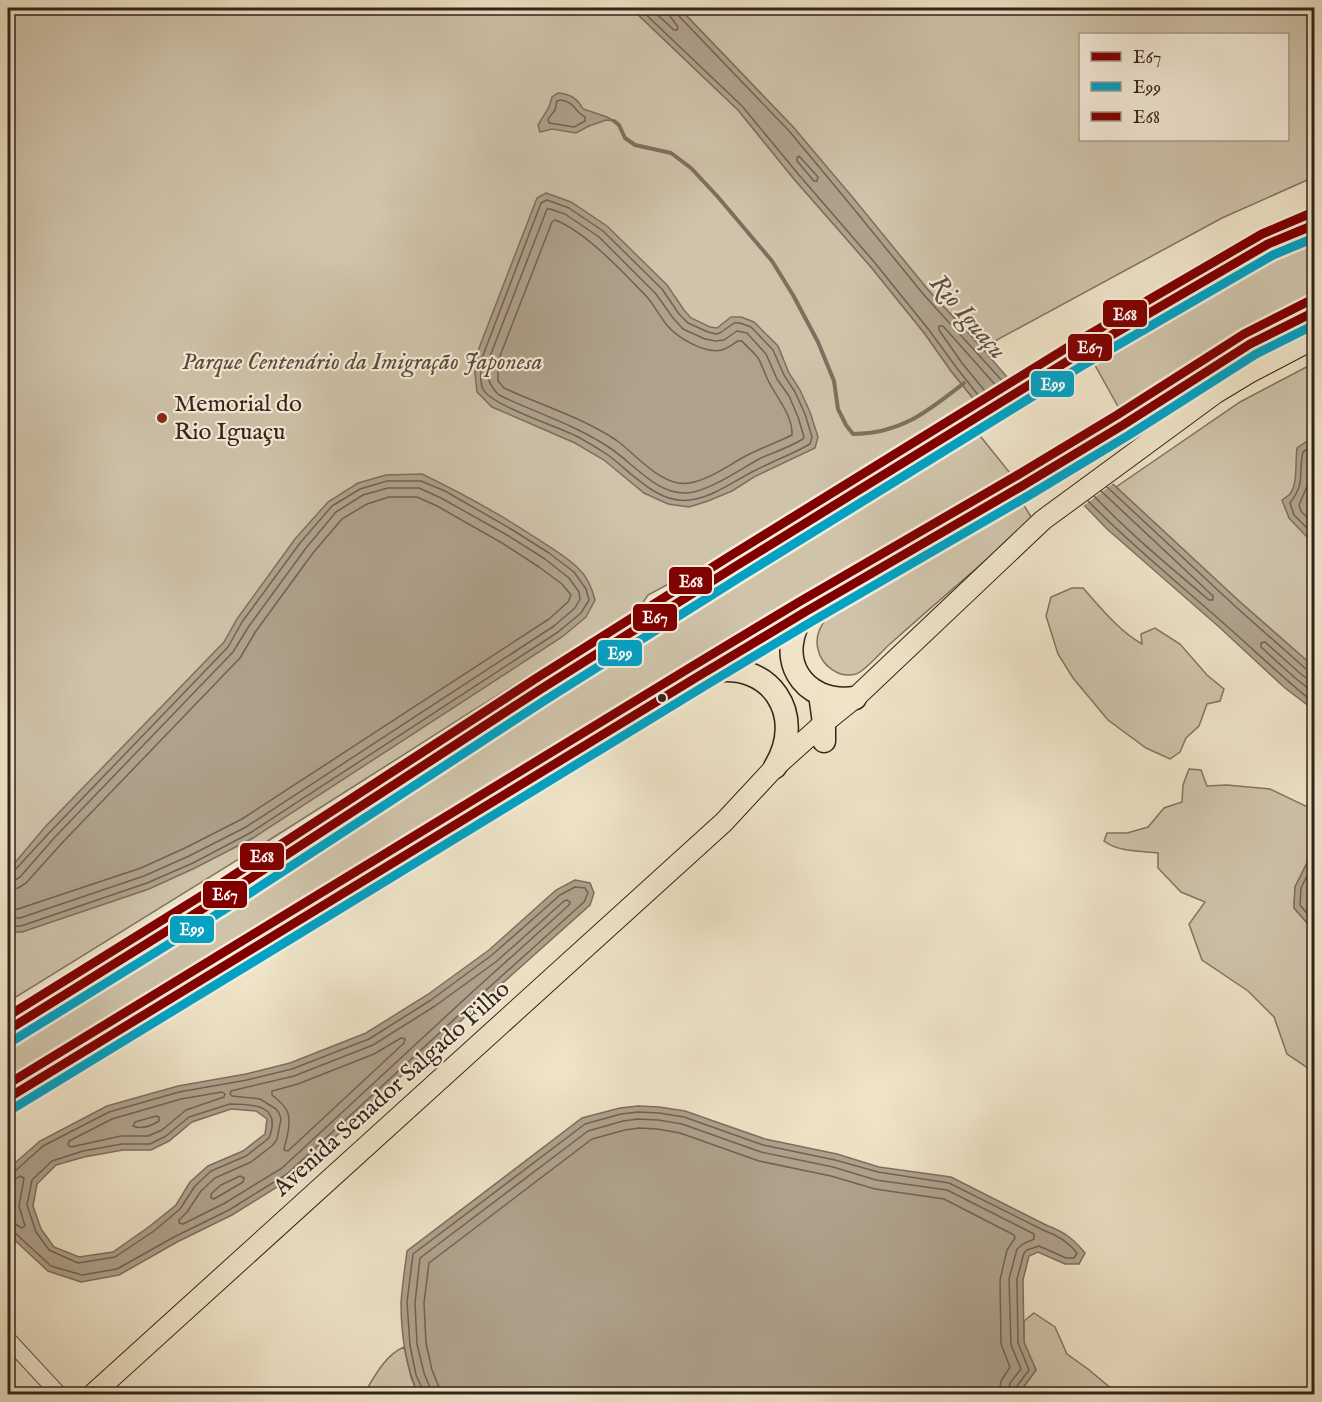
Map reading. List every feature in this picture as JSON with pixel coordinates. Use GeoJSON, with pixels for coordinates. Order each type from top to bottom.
{"type":"FeatureCollection","features":[{"type":"Feature","properties":{"kind":"highway"},"geometry":{"type":"LineString","coordinates":[[8,1030],[220,898],[736,566],[1079,354],[1268,244],[1314,225]]}},
{"type":"Feature","properties":{"kind":"highway"},"geometry":{"type":"LineString","coordinates":[[8,1098],[697,677],[1123,425],[1250,344],[1314,312]]}},
{"type":"Feature","properties":{"kind":"highway"},"geometry":{"type":"LineString","coordinates":[[805,612],[793,633],[791,645],[795,669],[809,688],[820,694],[831,698],[855,698]]}},
{"type":"Feature","properties":{"kind":"highway"},"geometry":{"type":"LineString","coordinates":[[697,677],[708,672],[734,669],[758,678],[777,695],[787,718],[788,731],[782,756],[775,767]]}},
{"type":"Feature","properties":{"kind":"highway"},"geometry":{"type":"LineString","coordinates":[[820,694],[824,732]]}},
{"type":"Feature","properties":{"kind":"main road","name":"Avenida Senador Salgado Filho"},"geometry":{"type":"LineString","coordinates":[[724,822],[747,810],[855,698],[1043,520],[1216,393],[1314,339]]}},
{"type":"Feature","properties":{"kind":"main road","name":"Avenida Senador Salgado Filho"},"geometry":{"type":"LineString","coordinates":[[93,1395],[724,822],[775,767],[877,693],[902,653]]}},
{"type":"Feature","properties":{"kind":"street"},"geometry":{"type":"LineString","coordinates":[[8,1339],[59,1395]]}},
{"type":"Feature","properties":{"kind":"green space","name":"Parque Centenário da Imigração Japonesa"},"geometry":{"type":"Polygon","coordinates":[[[8,8],[631,8],[738,110],[794,179],[871,267],[976,402],[914,440],[876,459],[768,529],[648,595],[642,604],[628,614],[8,1002],[8,8]]]}},
{"type":"Feature","properties":{"kind":"green space"},"geometry":{"type":"Polygon","coordinates":[[[679,8],[1314,8],[1314,177],[1222,218],[982,348],[929,291],[794,128],[679,8]]]}},
{"type":"Feature","properties":{"kind":"green space"},"geometry":{"type":"Polygon","coordinates":[[[1314,241],[1314,297],[1247,332],[1120,410],[1091,358],[1278,257],[1314,241]]]}},
{"type":"Feature","properties":{"kind":"green space"},"geometry":{"type":"Polygon","coordinates":[[[1314,363],[1314,667],[1116,487],[1240,402],[1314,363]]]}},
{"type":"Feature","properties":{"kind":"green space"},"geometry":{"type":"Polygon","coordinates":[[[977,432],[1010,473],[796,601],[690,661],[249,939],[8,1084],[8,1042],[276,878],[977,432]]]}},
{"type":"Feature","properties":{"kind":"green space"},"geometry":{"type":"Polygon","coordinates":[[[1020,499],[1033,520],[864,669],[850,675],[837,673],[827,665],[820,655],[817,641],[826,619],[1020,499]]]}},
{"type":"Feature","properties":{"kind":"green space"},"geometry":{"type":"Polygon","coordinates":[[[1072,588],[1083,588],[1103,611],[1142,644],[1141,634],[1155,628],[1180,644],[1207,675],[1224,689],[1220,701],[1207,704],[1199,726],[1186,738],[1180,752],[1170,759],[1146,748],[1108,720],[1073,678],[1058,654],[1046,616],[1051,597],[1072,588]]]}},
{"type":"Feature","properties":{"kind":"green space"},"geometry":{"type":"Polygon","coordinates":[[[1189,769],[1201,770],[1207,786],[1227,785],[1270,789],[1314,812],[1314,858],[1307,863],[1295,887],[1294,908],[1314,931],[1314,1072],[1287,1054],[1274,1017],[1248,991],[1202,960],[1189,924],[1205,902],[1181,892],[1158,868],[1158,853],[1122,849],[1104,841],[1107,833],[1127,833],[1148,827],[1164,808],[1182,802],[1183,785],[1189,769]]]}},
{"type":"Feature","properties":{"kind":"green space"},"geometry":{"type":"Polygon","coordinates":[[[1034,1313],[1055,1327],[1067,1354],[1088,1369],[1115,1394],[1022,1394],[1022,1389],[1036,1370],[1024,1343],[1024,1321],[1034,1313]]]}},
{"type":"Feature","properties":{"kind":"green space"},"geometry":{"type":"Polygon","coordinates":[[[404,1347],[411,1377],[418,1394],[364,1394],[391,1355],[404,1347]]]}},
{"type":"Feature","properties":{"kind":"water","name":"Rio Iguaçu"},"geometry":{"type":"Polygon","coordinates":[[[631,8],[679,8],[794,128],[929,291],[1045,421],[1240,602],[1314,667],[1314,710],[1285,688],[1107,529],[1058,478],[976,402],[871,267],[794,179],[738,110],[631,8]]]}},
{"type":"Feature","properties":{"kind":"water"},"geometry":{"type":"Polygon","coordinates":[[[558,93],[573,97],[583,109],[614,121],[606,120],[576,133],[552,129],[540,132],[538,125],[552,97],[558,93]]]}},
{"type":"Feature","properties":{"kind":"water"},"geometry":{"type":"Polygon","coordinates":[[[546,193],[571,202],[607,226],[667,285],[691,318],[717,328],[731,317],[741,317],[754,322],[778,346],[789,373],[800,390],[818,437],[815,448],[754,477],[732,491],[689,507],[668,504],[644,493],[604,460],[575,443],[492,407],[477,392],[476,356],[537,198],[546,193]]]}},
{"type":"Feature","properties":{"kind":"water"},"geometry":{"type":"Polygon","coordinates":[[[1314,439],[1314,542],[1289,518],[1282,500],[1293,489],[1297,448],[1314,439]]]}},
{"type":"Feature","properties":{"kind":"water"},"geometry":{"type":"Polygon","coordinates":[[[422,474],[508,521],[573,564],[587,579],[595,600],[586,617],[562,637],[253,838],[149,889],[22,932],[8,932],[8,871],[45,827],[224,642],[237,619],[295,539],[328,502],[358,483],[386,475],[422,474]]]}},
{"type":"Feature","properties":{"kind":"water"},"geometry":{"type":"Polygon","coordinates":[[[1314,858],[1314,931],[1294,908],[1295,887],[1307,863],[1314,858]]]}},
{"type":"Feature","properties":{"kind":"water"},"geometry":{"type":"Polygon","coordinates":[[[575,880],[590,883],[594,893],[590,905],[290,1179],[232,1215],[177,1242],[119,1275],[81,1282],[48,1271],[8,1234],[8,1169],[40,1141],[107,1106],[178,1086],[246,1074],[290,1063],[366,1033],[427,995],[489,950],[556,890],[575,880]],[[231,1109],[192,1122],[169,1141],[151,1150],[123,1150],[56,1165],[37,1184],[33,1206],[41,1229],[54,1247],[79,1257],[113,1252],[176,1205],[190,1182],[208,1166],[243,1151],[265,1134],[267,1119],[256,1111],[231,1109]]]}},
{"type":"Feature","properties":{"kind":"water"},"geometry":{"type":"Polygon","coordinates":[[[638,1106],[685,1111],[765,1139],[837,1154],[879,1167],[951,1177],[1068,1236],[1085,1253],[1079,1264],[1065,1264],[1038,1252],[1029,1256],[1023,1280],[1024,1342],[1036,1370],[1022,1389],[1022,1394],[418,1394],[407,1361],[402,1326],[401,1303],[407,1251],[582,1118],[620,1108],[638,1106]]]}},
{"type":"Feature","properties":{"kind":"pier"},"geometry":{"type":"Polygon","coordinates":[[[1022,390],[1047,419],[1115,482],[1082,507],[984,414],[1022,390]]]}},
{"type":"Feature","properties":{"kind":"waterway"},"geometry":{"type":"LineString","coordinates":[[614,121],[619,125],[625,138],[635,145],[671,153],[691,168],[772,261],[818,342],[834,381],[838,409],[853,434],[886,430],[900,425],[926,411],[964,383]]}},
{"type":"Feature","properties":{"kind":"transit line","name":"E68"},"geometry":{"type":"LineString","coordinates":[[8,1016],[214,888],[535,679],[1073,344],[1262,234],[1309,214]]}},
{"type":"Feature","properties":{"kind":"transit line","name":"E67"},"geometry":{"type":"LineString","coordinates":[[8,1030],[220,898],[541,689],[1079,354],[1268,244],[1314,225]]}},
{"type":"Feature","properties":{"kind":"transit line","name":"E99"},"geometry":{"type":"LineString","coordinates":[[14,1040],[227,908],[547,699],[1085,364],[1273,255],[1314,238]]}},
{"type":"Feature","properties":{"kind":"transit line","name":"E68"},"geometry":{"type":"LineString","coordinates":[[8,1084],[691,667],[1117,415],[1244,334],[1309,301]]}},
{"type":"Feature","properties":{"kind":"transit line","name":"E67"},"geometry":{"type":"LineString","coordinates":[[8,1098],[697,677],[1123,425],[1250,344],[1314,312]]}},
{"type":"Feature","properties":{"kind":"transit line","name":"E99"},"geometry":{"type":"LineString","coordinates":[[14,1108],[703,687],[1028,496],[1256,354],[1314,325]]}},
{"type":"Feature","properties":{"kind":"place","name":"Memorial do Rio Iguaçu"},"geometry":{"type":"Point","coordinates":[162,418]}}]}
